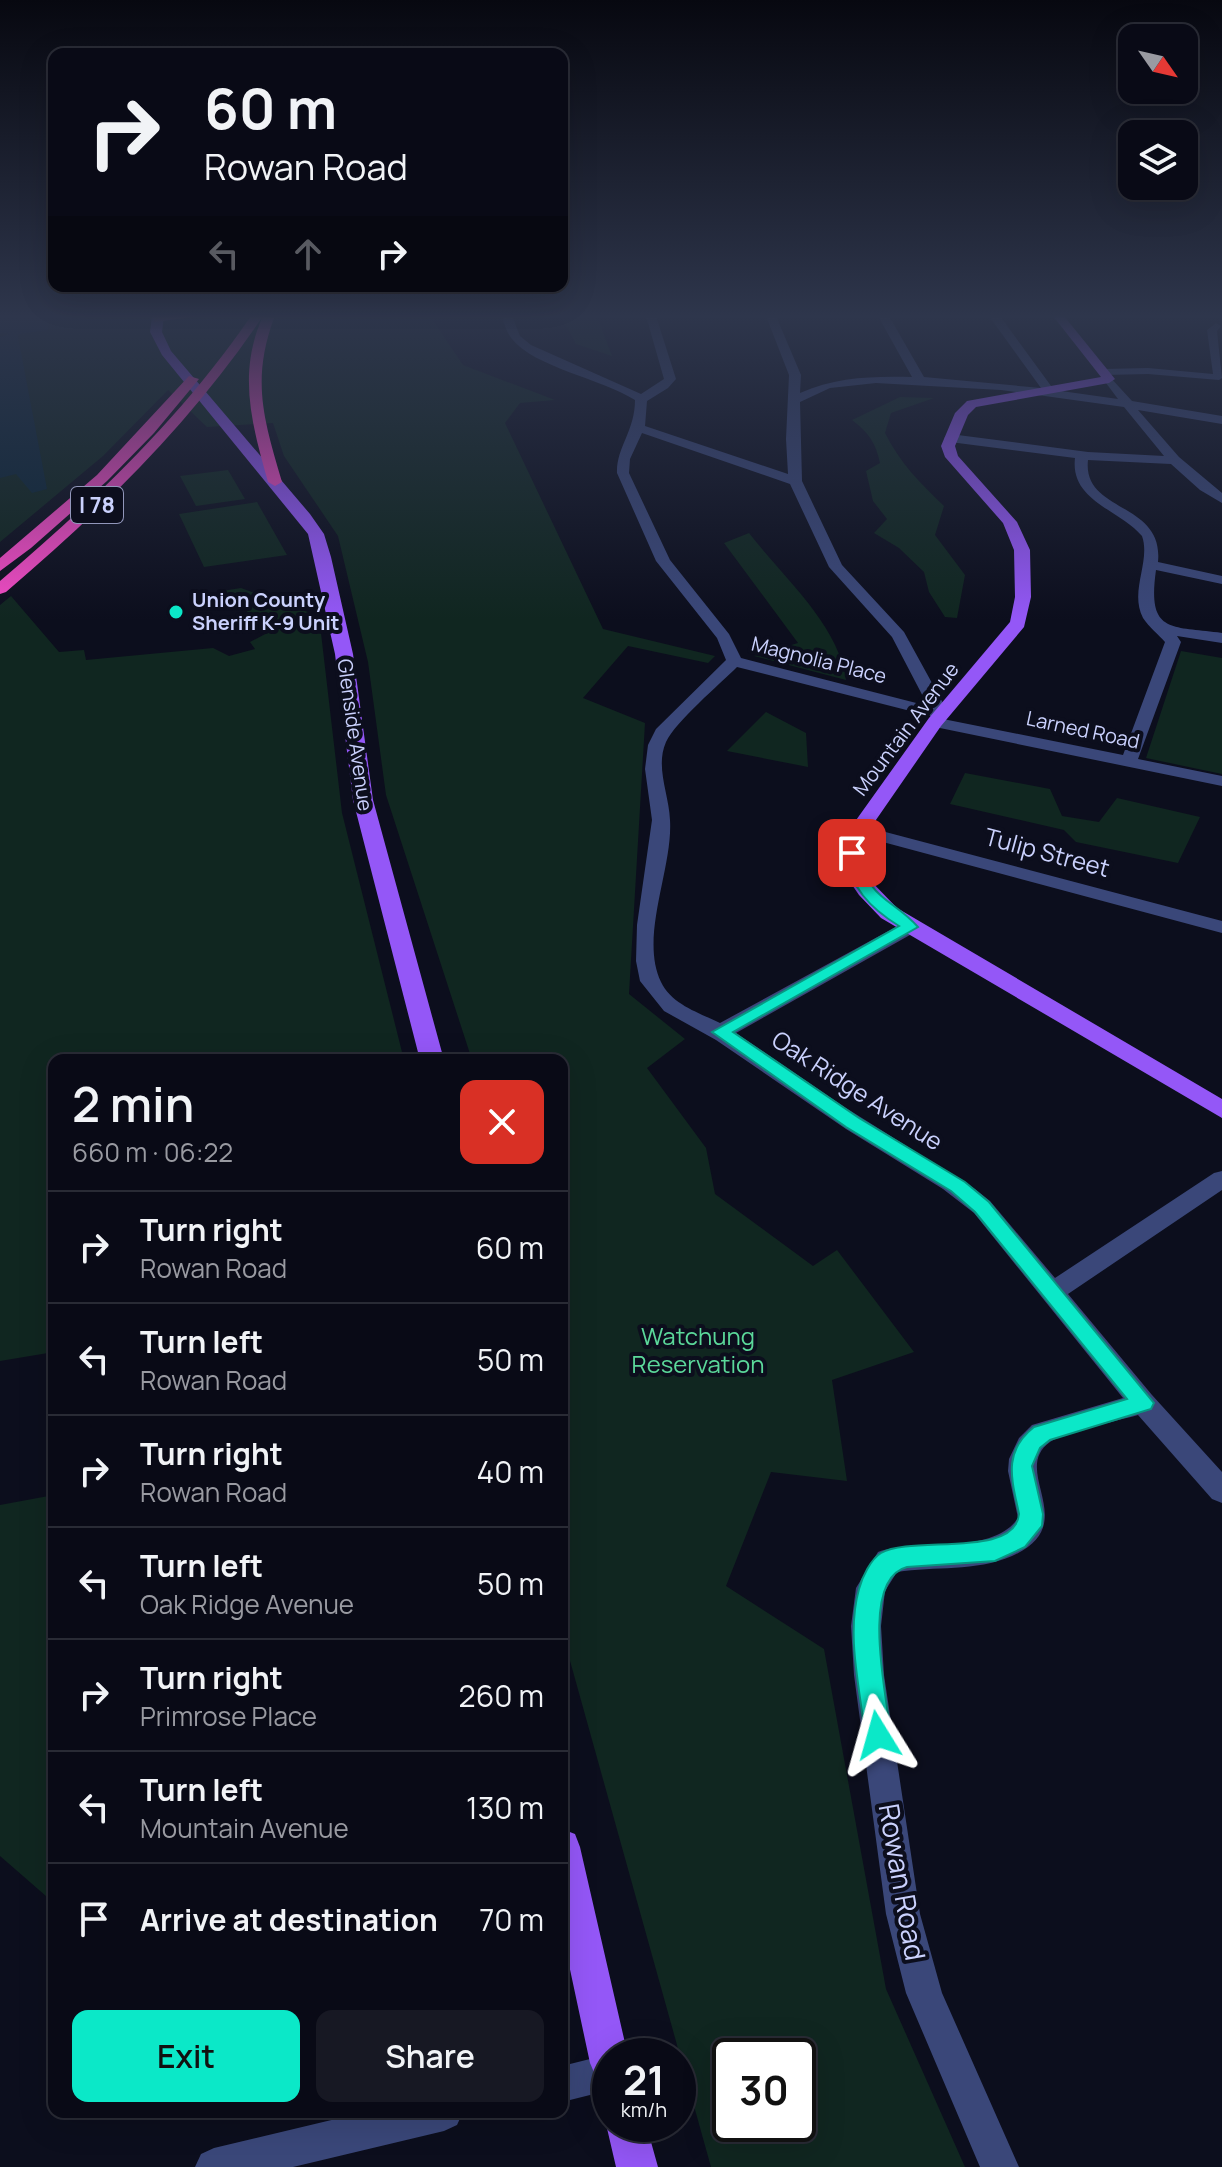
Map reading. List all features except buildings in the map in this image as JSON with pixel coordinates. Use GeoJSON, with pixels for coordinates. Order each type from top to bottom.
{"type":"FeatureCollection","features":[{"type":"Feature","properties":{"kind":"highway","name":"I 78"},"geometry":{"type":"LineString","coordinates":[[0,566],[62,516],[159,417]]}},
{"type":"Feature","properties":{"kind":"highway","name":"I 78"},"geometry":{"type":"LineString","coordinates":[[0,589],[73,527],[153,451],[182,417]]}},
{"type":"Feature","properties":{"kind":"highway"},"geometry":{"type":"LineString","coordinates":[[257,417],[260,438],[275,482]]}},
{"type":"Feature","properties":{"kind":"main road","name":"Glenside Avenue"},"geometry":{"type":"LineString","coordinates":[[219,417],[305,517],[320,544],[344,654],[363,800],[430,1054]]}},
{"type":"Feature","properties":{"kind":"main road"},"geometry":{"type":"LineString","coordinates":[[950,438],[960,417]]}},
{"type":"Feature","properties":{"kind":"main road","name":"Mountain Avenue"},"geometry":{"type":"LineString","coordinates":[[950,438],[950,454],[1002,510],[1018,538],[1022,550],[1023,597],[1018,623],[938,718],[859,830],[852,853],[856,876],[880,905],[910,927],[1222,1110]]}},
{"type":"Feature","properties":{"kind":"main road"},"geometry":{"type":"LineString","coordinates":[[568,1874],[604,2038]]}},
{"type":"Feature","properties":{"kind":"main road"},"geometry":{"type":"LineString","coordinates":[[631,2142],[637,2167]]}},
{"type":"Feature","properties":{"kind":"street"},"geometry":{"type":"LineString","coordinates":[[638,417],[636,433],[621,461],[623,473],[663,561],[724,637],[734,661]]}},
{"type":"Feature","properties":{"kind":"street"},"geometry":{"type":"LineString","coordinates":[[794,417],[792,439],[795,481],[836,567],[899,635],[938,718]]}},
{"type":"Feature","properties":{"kind":"street"},"geometry":{"type":"LineString","coordinates":[[1138,417],[1171,460],[1222,499]]}},
{"type":"Feature","properties":{"kind":"street"},"geometry":{"type":"LineString","coordinates":[[636,433],[655,436],[795,481]]}},
{"type":"Feature","properties":{"kind":"street"},"geometry":{"type":"LineString","coordinates":[[950,438],[1012,443],[1124,460],[1171,460]]}},
{"type":"Feature","properties":{"kind":"street"},"geometry":{"type":"LineString","coordinates":[[1082,455],[1079,469],[1092,492],[1137,522],[1150,536],[1152,550],[1145,582],[1149,614],[1174,647],[1129,761]]}},
{"type":"Feature","properties":{"kind":"street"},"geometry":{"type":"LineString","coordinates":[[1148,564],[1222,580]]}},
{"type":"Feature","properties":{"kind":"street"},"geometry":{"type":"LineString","coordinates":[[1163,630],[1222,638]]}},
{"type":"Feature","properties":{"kind":"street","name":"Magnolia Place"},"geometry":{"type":"LineString","coordinates":[[734,661],[938,718]]}},
{"type":"Feature","properties":{"kind":"street","name":"Oak Ridge Avenue"},"geometry":{"type":"LineString","coordinates":[[734,661],[662,733],[652,757],[662,820],[647,915],[649,978],[670,1005],[721,1032],[852,1123],[958,1186],[982,1207],[1143,1403],[1222,1491]]}},
{"type":"Feature","properties":{"kind":"street","name":"Larned Road"},"geometry":{"type":"LineString","coordinates":[[938,718],[1222,781]]}},
{"type":"Feature","properties":{"kind":"street","name":"Tulip Street"},"geometry":{"type":"LineString","coordinates":[[859,830],[1222,927]]}},
{"type":"Feature","properties":{"kind":"street"},"geometry":{"type":"LineString","coordinates":[[721,1032],[910,927]]}},
{"type":"Feature","properties":{"kind":"street"},"geometry":{"type":"LineString","coordinates":[[1051,1293],[1222,1179]]}},
{"type":"Feature","properties":{"kind":"street","name":"Rowan Road"},"geometry":{"type":"LineString","coordinates":[[1000,2167],[924,1993],[903,1914],[869,1675],[866,1626],[871,1588],[888,1561],[907,1556],[995,1551],[1017,1540],[1030,1526],[1031,1514],[1021,1466],[1032,1442],[1042,1433],[1143,1403]]}},
{"type":"Feature","properties":{"kind":"street"},"geometry":{"type":"LineString","coordinates":[[568,2082],[592,2076]]}},
{"type":"Feature","properties":{"kind":"street"},"geometry":{"type":"LineString","coordinates":[[214,2167],[419,2118]]}},
{"type":"Feature","properties":{"kind":"green space","name":"Watchung Reservation"},"geometry":{"type":"Polygon","coordinates":[[[0,417],[141,417],[103,456],[0,542],[0,417]]]}},
{"type":"Feature","properties":{"kind":"green space","name":"Watchung Reservation"},"geometry":{"type":"Polygon","coordinates":[[[197,417],[509,417],[505,423],[603,629],[715,656],[708,663],[628,646],[583,698],[645,723],[629,994],[685,1039],[647,1068],[706,1148],[715,1194],[813,1266],[837,1250],[914,1352],[832,1380],[847,1481],[771,1472],[726,1586],[824,1649],[886,1989],[965,2167],[711,2167],[696,2113],[696,2038],[675,2038],[568,1654],[568,1054],[470,1054],[386,795],[368,662],[338,536],[284,456],[273,423],[207,427],[197,417]]]}},
{"type":"Feature","properties":{"kind":"green space"},"geometry":{"type":"Polygon","coordinates":[[[858,417],[890,417],[885,433],[897,454],[944,506],[935,535],[965,575],[957,618],[945,617],[929,592],[924,572],[899,548],[874,533],[887,519],[873,501],[866,471],[880,463],[870,438],[852,420],[858,417]]]}},
{"type":"Feature","properties":{"kind":"green space"},"geometry":{"type":"Polygon","coordinates":[[[228,470],[245,499],[196,506],[180,476],[228,470]]]}},
{"type":"Feature","properties":{"kind":"green space"},"geometry":{"type":"Polygon","coordinates":[[[257,502],[287,555],[204,567],[179,514],[257,502]]]}},
{"type":"Feature","properties":{"kind":"green space"},"geometry":{"type":"Polygon","coordinates":[[[749,533],[821,621],[833,640],[846,680],[754,656],[798,643],[724,543],[749,533]]]}},
{"type":"Feature","properties":{"kind":"green space"},"geometry":{"type":"Polygon","coordinates":[[[241,588],[319,616],[342,813],[402,1054],[48,1054],[48,1353],[0,1361],[0,605],[11,596],[59,652],[84,650],[86,660],[213,648],[229,656],[255,649],[250,642],[271,631],[222,591],[241,588]]]}},
{"type":"Feature","properties":{"kind":"green space"},"geometry":{"type":"Polygon","coordinates":[[[1181,651],[1222,658],[1222,774],[1146,758],[1181,651]]]}},
{"type":"Feature","properties":{"kind":"green space"},"geometry":{"type":"Polygon","coordinates":[[[766,712],[806,733],[808,767],[727,751],[766,712]]]}},
{"type":"Feature","properties":{"kind":"green space"},"geometry":{"type":"Polygon","coordinates":[[[965,773],[1050,789],[1062,816],[1099,822],[1117,798],[1200,817],[1178,863],[1076,842],[1064,830],[950,804],[965,773]]]}},
{"type":"Feature","properties":{"kind":"green space"},"geometry":{"type":"Polygon","coordinates":[[[48,1496],[48,1898],[0,1856],[0,1505],[48,1496]]]}},
{"type":"Feature","properties":{"kind":"water"},"geometry":{"type":"Polygon","coordinates":[[[0,417],[33,417],[47,489],[32,493],[16,474],[0,478],[0,417]]]}},
{"type":"Feature","properties":{"kind":"place","name":"Union County Sheriff K-9 Unit"},"geometry":{"type":"Point","coordinates":[176,612]}},
{"type":"Feature","properties":{"kind":"route"},"geometry":{"type":"LineString","coordinates":[[852,853],[856,876],[866,891],[889,913],[910,927],[721,1032],[852,1123],[958,1186],[982,1207],[1143,1403],[1042,1433],[1032,1442],[1021,1466],[1031,1514],[1030,1526],[1017,1540],[995,1551],[907,1556],[888,1561],[880,1570],[871,1588],[866,1626],[878,1735]]}}]}
